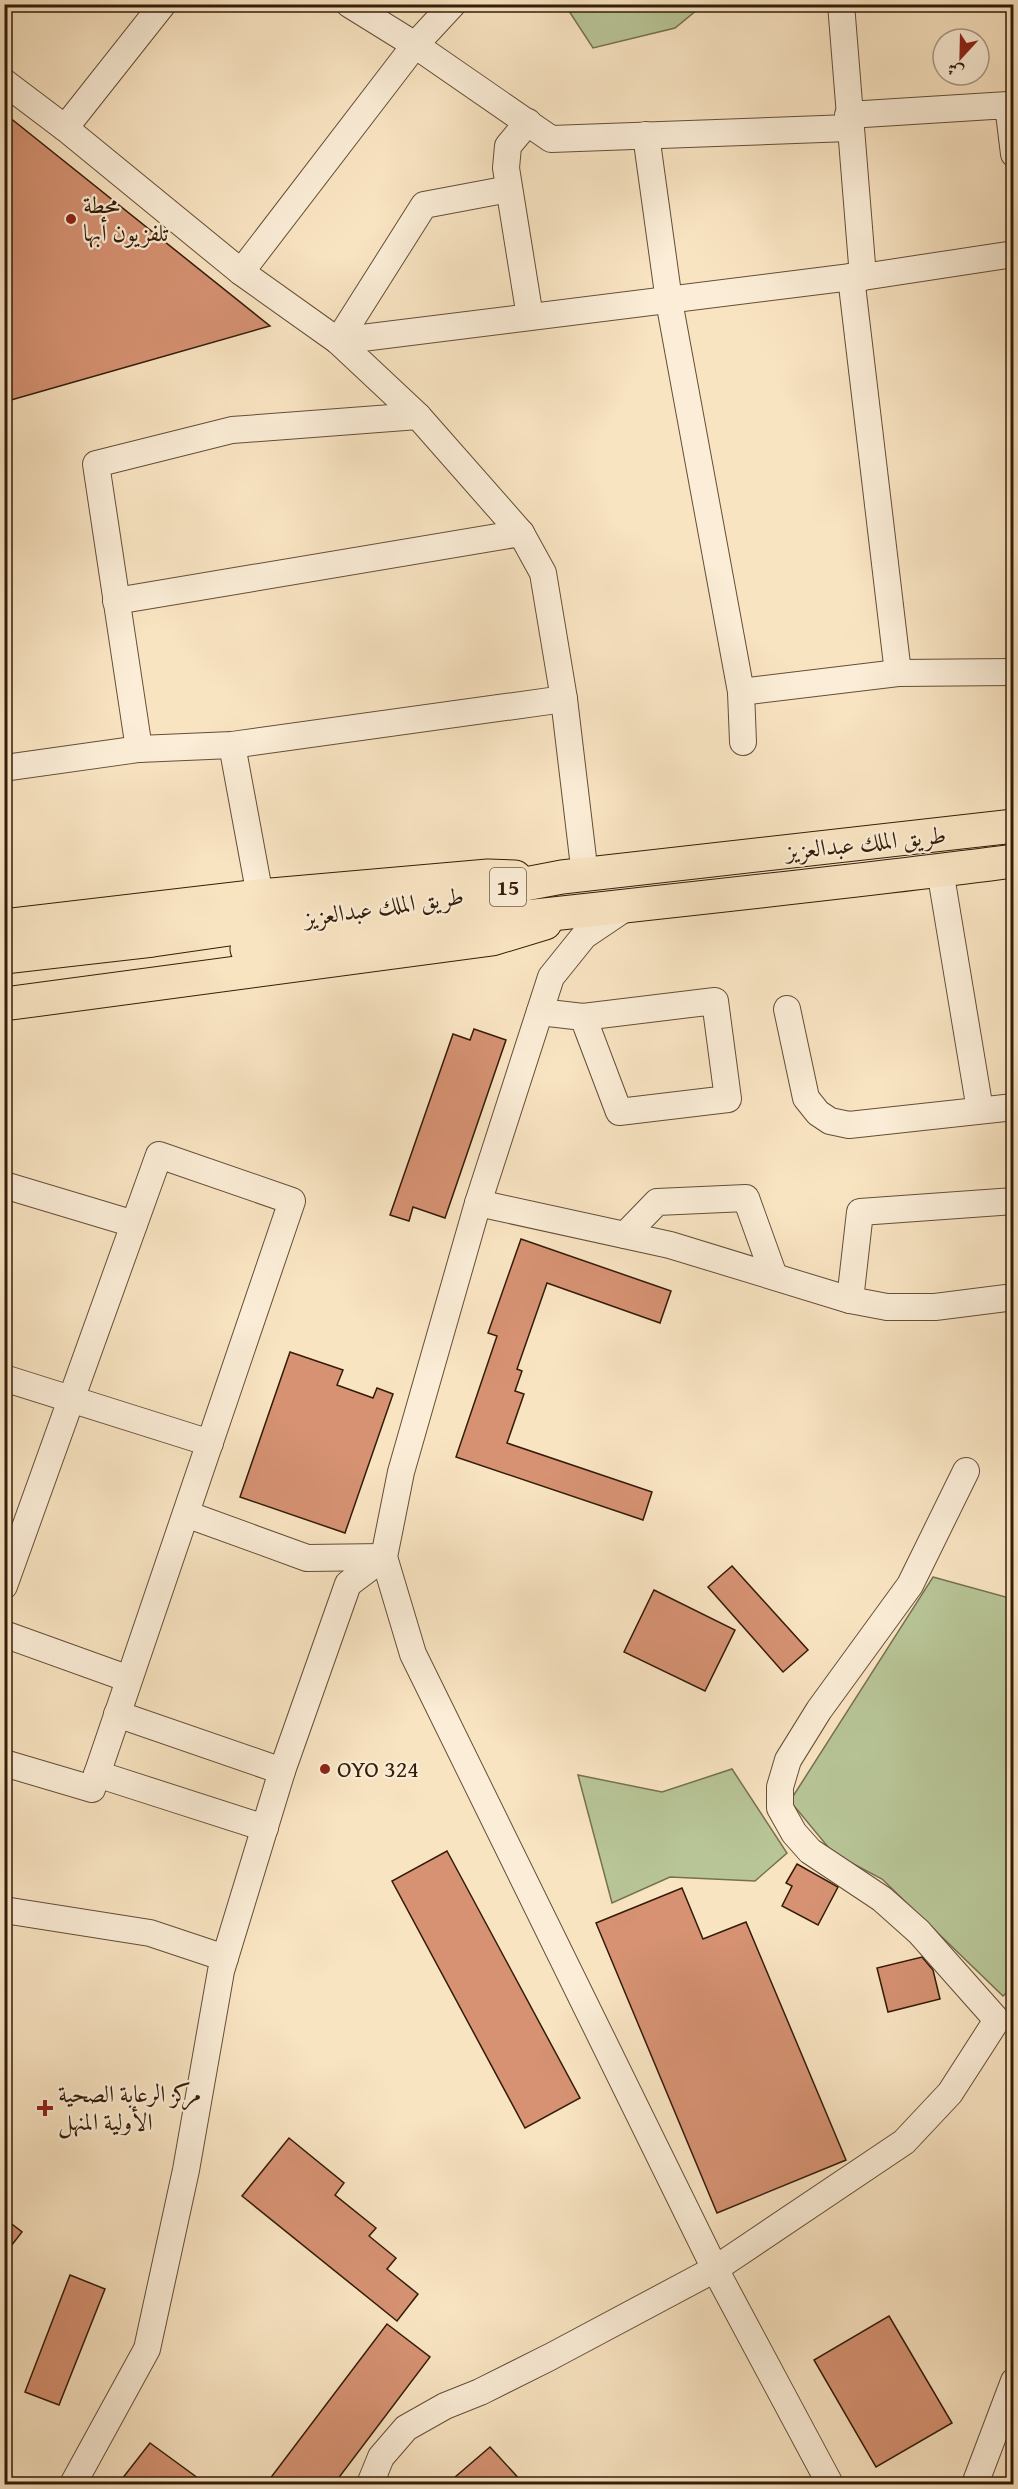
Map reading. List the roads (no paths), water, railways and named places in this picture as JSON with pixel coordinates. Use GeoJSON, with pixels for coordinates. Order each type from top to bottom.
{"type":"FeatureCollection","features":[{"type":"Feature","properties":{"kind":"main road","name":"طريق الملك عبدالعزيز"},"geometry":{"type":"LineString","coordinates":[[4,957],[164,938],[473,894],[574,876],[1014,826]]}},
{"type":"Feature","properties":{"kind":"main road","name":"طريق الملك عبدالعزيز"},"geometry":{"type":"LineString","coordinates":[[4,979],[464,922],[629,906],[1014,861]]}},
{"type":"Feature","properties":{"kind":"main road"},"geometry":{"type":"LineString","coordinates":[[4,926],[260,896],[488,876],[574,876]]}},
{"type":"Feature","properties":{"kind":"main road"},"geometry":{"type":"LineString","coordinates":[[4,1004],[492,939],[587,910]]}},
{"type":"Feature","properties":{"kind":"main road"},"geometry":{"type":"LineString","coordinates":[[4,1017],[68,995]]}},
{"type":"Feature","properties":{"kind":"street"},"geometry":{"type":"LineString","coordinates":[[65,128],[163,4]]}},
{"type":"Feature","properties":{"kind":"street"},"geometry":{"type":"LineString","coordinates":[[349,4],[415,45],[551,139],[849,122],[1008,105],[1014,154]]}},
{"type":"Feature","properties":{"kind":"street"},"geometry":{"type":"LineString","coordinates":[[241,272],[415,45],[453,4]]}},
{"type":"Feature","properties":{"kind":"street"},"geometry":{"type":"LineString","coordinates":[[841,4],[857,277],[898,673]]}},
{"type":"Feature","properties":{"kind":"street"},"geometry":{"type":"LineString","coordinates":[[4,82],[65,128],[241,272],[338,341],[418,416],[521,533],[543,573],[564,699],[574,876]]}},
{"type":"Feature","properties":{"kind":"street"},"geometry":{"type":"LineString","coordinates":[[528,122],[508,146],[506,168],[530,317]]}},
{"type":"Feature","properties":{"kind":"street"},"geometry":{"type":"LineString","coordinates":[[646,135],[669,301],[741,692],[743,742]]}},
{"type":"Feature","properties":{"kind":"street"},"geometry":{"type":"LineString","coordinates":[[338,341],[424,205],[509,189]]}},
{"type":"Feature","properties":{"kind":"street"},"geometry":{"type":"LineString","coordinates":[[338,341],[857,277],[1014,254]]}},
{"type":"Feature","properties":{"kind":"street"},"geometry":{"type":"LineString","coordinates":[[139,749],[96,464],[232,430],[418,416]]}},
{"type":"Feature","properties":{"kind":"street"},"geometry":{"type":"LineString","coordinates":[[116,602],[521,533]]}},
{"type":"Feature","properties":{"kind":"street"},"geometry":{"type":"LineString","coordinates":[[741,692],[898,673],[1014,672]]}},
{"type":"Feature","properties":{"kind":"street"},"geometry":{"type":"LineString","coordinates":[[4,768],[139,749],[232,745],[564,699]]}},
{"type":"Feature","properties":{"kind":"street"},"geometry":{"type":"LineString","coordinates":[[232,745],[260,896]]}},
{"type":"Feature","properties":{"kind":"street"},"geometry":{"type":"LineString","coordinates":[[940,870],[980,1110]]}},
{"type":"Feature","properties":{"kind":"street"},"geometry":{"type":"LineString","coordinates":[[629,906],[584,936],[551,977],[478,1203],[401,1472],[384,1557],[413,1654],[715,2269],[830,2484]]}},
{"type":"Feature","properties":{"kind":"street"},"geometry":{"type":"LineString","coordinates":[[540,1012],[583,1017],[715,1000],[728,1099],[619,1112],[583,1017]]}},
{"type":"Feature","properties":{"kind":"street"},"geometry":{"type":"LineString","coordinates":[[787,1009],[806,1098],[818,1113],[830,1121],[849,1125],[1014,1107]]}},
{"type":"Feature","properties":{"kind":"street"},"geometry":{"type":"LineString","coordinates":[[4,1586],[159,1155],[292,1201],[92,1789],[4,1763]]}},
{"type":"Feature","properties":{"kind":"street"},"geometry":{"type":"LineString","coordinates":[[4,1185],[134,1224]]}},
{"type":"Feature","properties":{"kind":"street"},"geometry":{"type":"LineString","coordinates":[[625,1235],[657,1202],[746,1198],[774,1276]]}},
{"type":"Feature","properties":{"kind":"street"},"geometry":{"type":"LineString","coordinates":[[850,1299],[860,1212],[1014,1201]]}},
{"type":"Feature","properties":{"kind":"street"},"geometry":{"type":"LineString","coordinates":[[478,1203],[670,1245],[850,1299],[887,1307],[935,1307],[1014,1297]]}},
{"type":"Feature","properties":{"kind":"street"},"geometry":{"type":"LineString","coordinates":[[4,1378],[210,1443]]}},
{"type":"Feature","properties":{"kind":"street"},"geometry":{"type":"LineString","coordinates":[[370,2484],[381,2457],[406,2428],[445,2406],[480,2392],[540,2362],[715,2269],[904,2142],[950,2093],[997,2020],[919,1932],[882,1899],[810,1851],[794,1833],[780,1808],[780,1787],[788,1760],[819,1710],[910,1586],[966,1471]]}},
{"type":"Feature","properties":{"kind":"street"},"geometry":{"type":"LineString","coordinates":[[186,1514],[307,1558],[384,1557]]}},
{"type":"Feature","properties":{"kind":"street"},"geometry":{"type":"LineString","coordinates":[[73,2484],[147,2349],[186,2170],[225,1958],[282,1771],[348,1584],[384,1557]]}},
{"type":"Feature","properties":{"kind":"street"},"geometry":{"type":"LineString","coordinates":[[4,1634],[129,1679]]}},
{"type":"Feature","properties":{"kind":"street"},"geometry":{"type":"LineString","coordinates":[[117,1714],[282,1771]]}},
{"type":"Feature","properties":{"kind":"street"},"geometry":{"type":"LineString","coordinates":[[97,1774],[265,1828]]}},
{"type":"Feature","properties":{"kind":"street"},"geometry":{"type":"LineString","coordinates":[[4,1910],[150,1933],[225,1958]]}},
{"type":"Feature","properties":{"kind":"street"},"geometry":{"type":"LineString","coordinates":[[975,2484],[1014,2381]]}},
{"type":"Feature","properties":{"kind":"place","name":"محطة تلفزيون أبها"},"geometry":{"type":"Point","coordinates":[71,219]}},
{"type":"Feature","properties":{"kind":"place","name":"OYO 324"},"geometry":{"type":"Point","coordinates":[325,1769]}},
{"type":"Feature","properties":{"kind":"place","name":"مركز الرعاية الصحية الأولية المنهل"},"geometry":{"type":"Point","coordinates":[45,2108]}}]}
